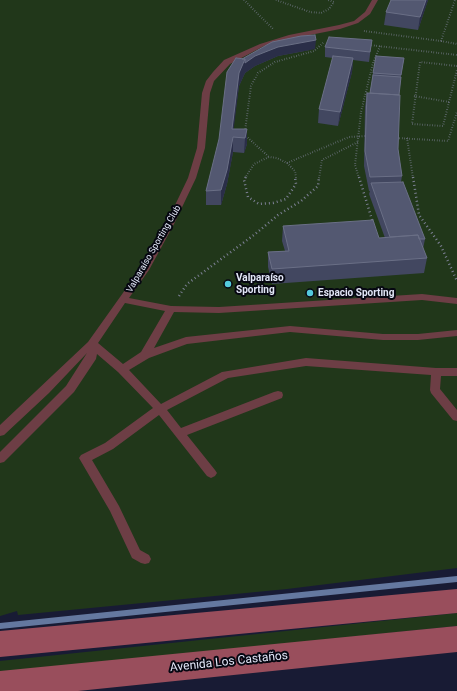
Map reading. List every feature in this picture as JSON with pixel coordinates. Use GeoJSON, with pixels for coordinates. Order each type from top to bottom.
{"type":"FeatureCollection","features":[{"type":"Feature","properties":{"kind":"main road"},"geometry":{"type":"LineString","coordinates":[[0,644],[457,601]]}},
{"type":"Feature","properties":{"kind":"main road","name":"Avenida Los Castaños"},"geometry":{"type":"LineString","coordinates":[[0,685],[457,638]]}},
{"type":"Feature","properties":{"kind":"lane","name":"Valparaíso Sporting Club"},"geometry":{"type":"LineString","coordinates":[[0,432],[92,344],[124,300],[170,224],[192,178],[201,148],[206,93],[210,82],[227,62],[245,52],[289,37],[340,27],[356,22],[368,13],[375,0]]}},
{"type":"Feature","properties":{"kind":"lane","name":"Valparaíso Sporting Club"},"geometry":{"type":"LineString","coordinates":[[124,300],[171,309],[219,310],[422,297],[457,302]]}},
{"type":"Feature","properties":{"kind":"lane"},"geometry":{"type":"LineString","coordinates":[[145,355],[171,309]]}},
{"type":"Feature","properties":{"kind":"lane"},"geometry":{"type":"LineString","coordinates":[[122,370],[145,355],[186,341],[290,330],[383,337],[418,337],[457,333]]}},
{"type":"Feature","properties":{"kind":"lane","name":"Valparaíso Sporting Club"},"geometry":{"type":"LineString","coordinates":[[0,459],[70,389],[92,356],[92,344]]}},
{"type":"Feature","properties":{"kind":"lane"},"geometry":{"type":"LineString","coordinates":[[92,344],[122,370],[160,409],[211,473]]}},
{"type":"Feature","properties":{"kind":"lane"},"geometry":{"type":"LineString","coordinates":[[145,559],[136,554],[114,509],[85,458],[109,446],[160,409],[226,375],[306,362],[436,372],[457,372]]}},
{"type":"Feature","properties":{"kind":"lane"},"geometry":{"type":"LineString","coordinates":[[436,372],[435,390],[457,417]]}},
{"type":"Feature","properties":{"kind":"lane"},"geometry":{"type":"LineString","coordinates":[[179,433],[278,395]]}},
{"type":"Feature","properties":{"kind":"path"},"geometry":{"type":"LineString","coordinates":[[244,0],[274,30],[289,37]]}},
{"type":"Feature","properties":{"kind":"path"},"geometry":{"type":"LineString","coordinates":[[276,0],[310,12],[321,13],[329,9],[334,2],[328,0]]}},
{"type":"Feature","properties":{"kind":"path"},"geometry":{"type":"LineString","coordinates":[[440,41],[454,0]]}},
{"type":"Feature","properties":{"kind":"path"},"geometry":{"type":"LineString","coordinates":[[340,27],[457,44]]}},
{"type":"Feature","properties":{"kind":"path"},"geometry":{"type":"LineString","coordinates":[[268,157],[246,138],[244,128],[251,86],[258,72],[275,62],[314,51],[325,42]]}},
{"type":"Feature","properties":{"kind":"path"},"geometry":{"type":"LineString","coordinates":[[365,45],[457,55]]}},
{"type":"Feature","properties":{"kind":"path"},"geometry":{"type":"LineString","coordinates":[[374,225],[356,165],[361,112],[373,63],[380,46]]}},
{"type":"Feature","properties":{"kind":"path"},"geometry":{"type":"LineString","coordinates":[[457,66],[420,62],[414,96],[412,124],[443,126],[457,70]]}},
{"type":"Feature","properties":{"kind":"path"},"geometry":{"type":"LineString","coordinates":[[414,96],[449,102]]}},
{"type":"Feature","properties":{"kind":"path"},"geometry":{"type":"LineString","coordinates":[[393,137],[448,141],[457,112]]}},
{"type":"Feature","properties":{"kind":"path"},"geometry":{"type":"LineString","coordinates":[[287,163],[349,137],[372,136]]}},
{"type":"Feature","properties":{"kind":"path"},"geometry":{"type":"LineString","coordinates":[[407,138],[419,215],[441,246],[457,281]]}},
{"type":"Feature","properties":{"kind":"path"},"geometry":{"type":"LineString","coordinates":[[171,309],[187,284],[254,235],[278,215],[301,201],[318,186],[322,160],[358,142]]}},
{"type":"Feature","properties":{"kind":"path"},"geometry":{"type":"LineString","coordinates":[[268,157],[277,158],[287,163],[295,171],[296,184],[286,199],[273,204],[259,204],[248,197],[244,180],[254,164],[268,157]]}},
{"type":"Feature","properties":{"kind":"green space","name":"Valparaíso Sporting"},"geometry":{"type":"Polygon","coordinates":[[[0,0],[457,0],[457,568],[287,589],[18,615],[17,611],[0,616],[0,0]]]}},
{"type":"Feature","properties":{"kind":"green space"},"geometry":{"type":"Polygon","coordinates":[[[457,613],[457,626],[0,673],[0,661],[457,613]]]}},
{"type":"Feature","properties":{"kind":"building"},"geometry":{"type":"Polygon","coordinates":[[[391,0],[426,0],[420,17],[386,12],[391,0]]]}},
{"type":"Feature","properties":{"kind":"building"},"geometry":{"type":"Polygon","coordinates":[[[315,35],[316,40],[278,47],[255,56],[245,63],[245,59],[242,59],[272,42],[301,36],[315,35]]]}},
{"type":"Feature","properties":{"kind":"building"},"geometry":{"type":"Polygon","coordinates":[[[329,37],[372,40],[370,52],[325,47],[329,37]]]}},
{"type":"Feature","properties":{"kind":"building"},"geometry":{"type":"Polygon","coordinates":[[[333,56],[353,58],[340,112],[319,109],[333,56]]]}},
{"type":"Feature","properties":{"kind":"building"},"geometry":{"type":"Polygon","coordinates":[[[376,56],[404,58],[401,75],[373,73],[376,56]]]}},
{"type":"Feature","properties":{"kind":"building"},"geometry":{"type":"Polygon","coordinates":[[[236,58],[245,59],[239,73],[232,129],[247,129],[245,138],[233,137],[227,170],[221,190],[206,191],[219,139],[227,72],[236,58]]]}},
{"type":"Feature","properties":{"kind":"building"},"geometry":{"type":"Polygon","coordinates":[[[373,75],[401,77],[399,95],[370,93],[373,75]]]}},
{"type":"Feature","properties":{"kind":"building"},"geometry":{"type":"Polygon","coordinates":[[[367,93],[400,95],[398,149],[402,176],[370,177],[365,151],[367,93]]]}},
{"type":"Feature","properties":{"kind":"building"},"geometry":{"type":"Polygon","coordinates":[[[403,182],[425,239],[419,239],[418,235],[390,237],[371,183],[403,182]]]}},
{"type":"Feature","properties":{"kind":"building"},"geometry":{"type":"Polygon","coordinates":[[[373,220],[379,238],[418,235],[427,258],[272,269],[268,252],[289,251],[283,226],[373,220]]]}},
{"type":"Feature","properties":{"kind":"waterway"},"geometry":{"type":"LineString","coordinates":[[0,626],[457,579]]}},
{"type":"Feature","properties":{"kind":"place","name":"Valparaíso Sporting"},"geometry":{"type":"Point","coordinates":[228,284]}},
{"type":"Feature","properties":{"kind":"place","name":"Espacio Sporting"},"geometry":{"type":"Point","coordinates":[310,293]}}]}
